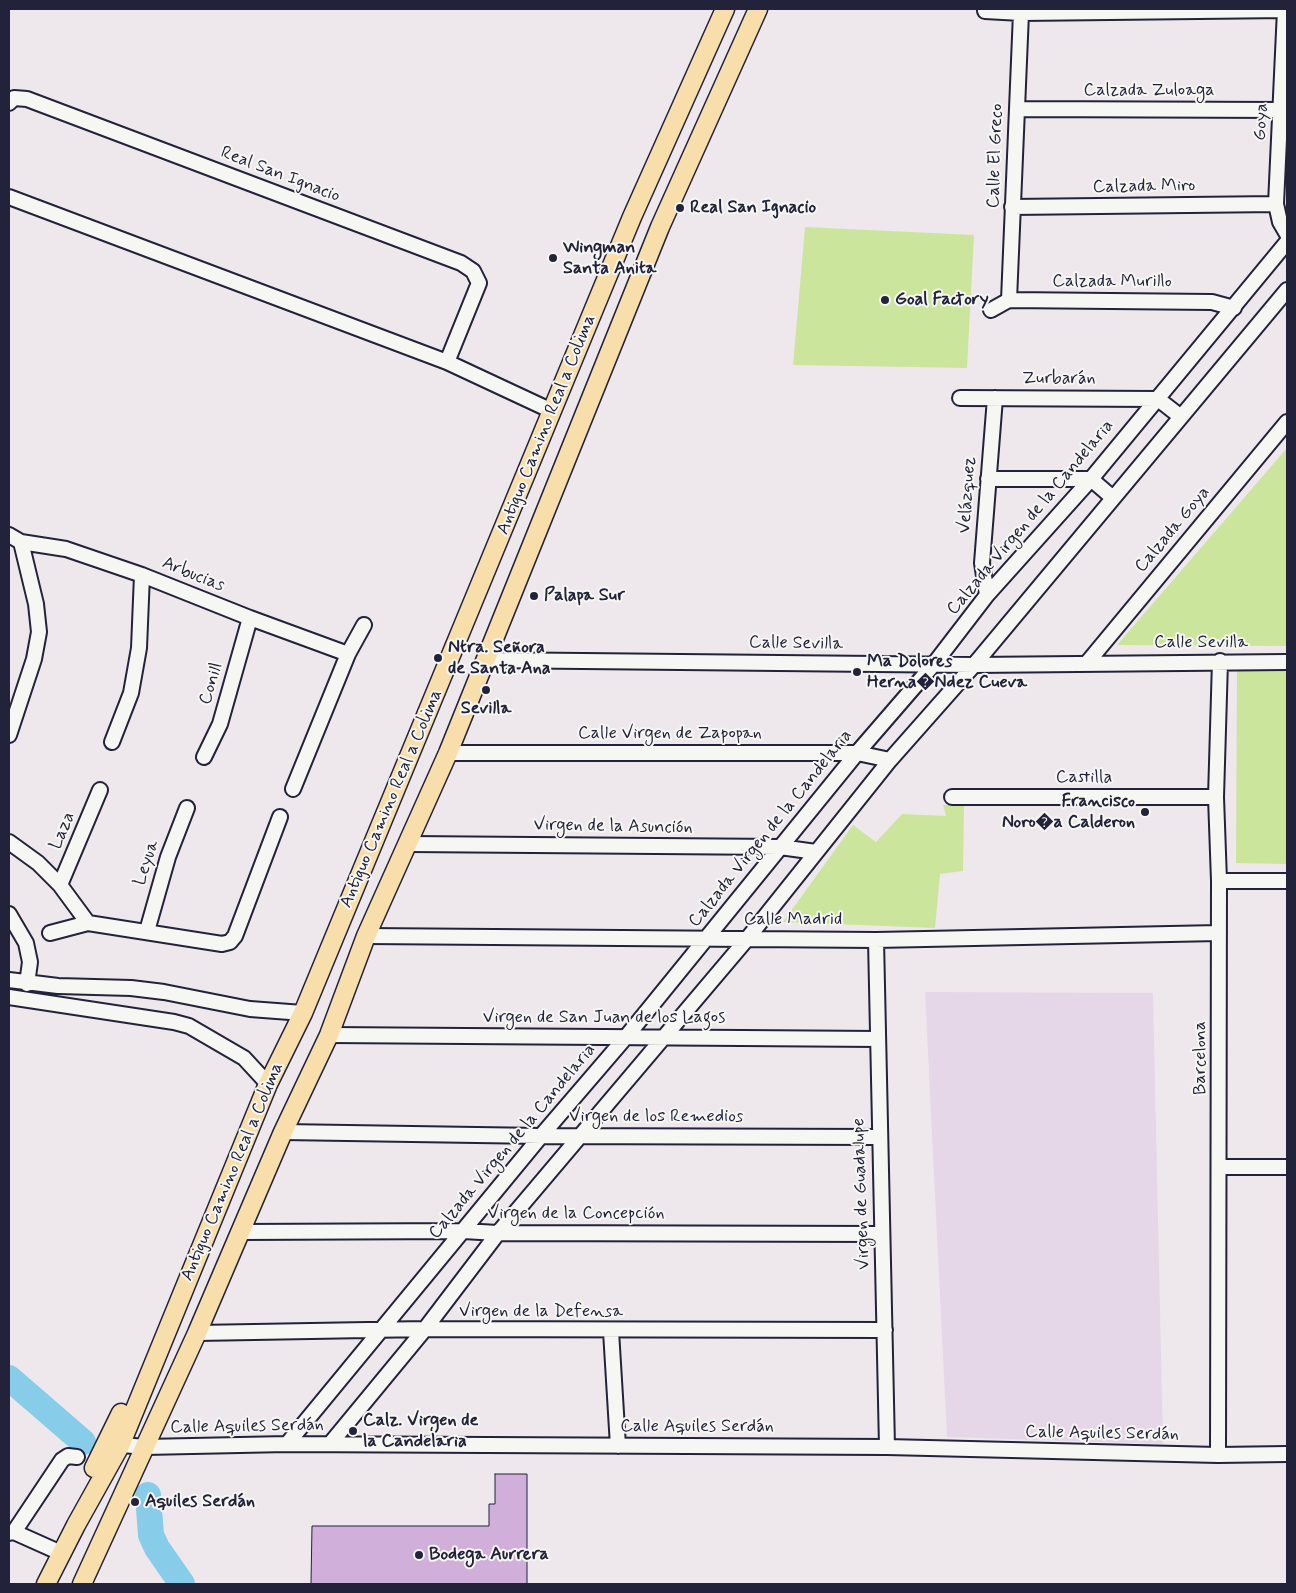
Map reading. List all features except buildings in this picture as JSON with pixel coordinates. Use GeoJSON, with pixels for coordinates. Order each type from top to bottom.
{"type":"FeatureCollection","features":[{"type":"Feature","properties":{"kind":"main road","name":"Antiguo Camino Real a Colima"},"geometry":{"type":"LineString","coordinates":[[61,1553],[76,1525],[85,1485],[113,1445],[186,1286],[268,1084],[303,1013],[632,217],[725,9]]}},
{"type":"Feature","properties":{"kind":"main road","name":"Antiguo Camino Real a Colima"},"geometry":{"type":"LineString","coordinates":[[82,1584],[197,1333],[283,1132],[329,1035],[366,936],[409,844],[448,753],[660,227],[758,9]]}},
{"type":"Feature","properties":{"kind":"main road"},"geometry":{"type":"LineString","coordinates":[[46,1584],[61,1553]]}},
{"type":"Feature","properties":{"kind":"street"},"geometry":{"type":"LineString","coordinates":[[985,11],[1021,13],[1286,10]]}},
{"type":"Feature","properties":{"kind":"street","name":"Goya"},"geometry":{"type":"LineString","coordinates":[[1286,10],[1276,204],[1280,222],[1287,234]]}},
{"type":"Feature","properties":{"kind":"street","name":"Calle El Greco"},"geometry":{"type":"LineString","coordinates":[[1009,300],[1021,13]]}},
{"type":"Feature","properties":{"kind":"street","name":"Real San Ignacio"},"geometry":{"type":"LineString","coordinates":[[9,102],[14,98],[27,99],[461,263],[474,271],[479,283],[446,362]]}},
{"type":"Feature","properties":{"kind":"street","name":"Calzada Zuloaga"},"geometry":{"type":"LineString","coordinates":[[1016,109],[1282,110]]}},
{"type":"Feature","properties":{"kind":"street"},"geometry":{"type":"LineString","coordinates":[[9,197],[446,362],[552,410]]}},
{"type":"Feature","properties":{"kind":"street","name":"Calzada Miro"},"geometry":{"type":"LineString","coordinates":[[1012,207],[1276,204]]}},
{"type":"Feature","properties":{"kind":"street","name":"Calzada Virgen de la Candelaria"},"geometry":{"type":"LineString","coordinates":[[287,1444],[541,1136],[626,1037],[857,754],[934,664],[987,595],[1158,399],[1287,242]]}},
{"type":"Feature","properties":{"kind":"street"},"geometry":{"type":"LineString","coordinates":[[330,1444],[425,1330],[498,1234],[748,939],[890,760],[974,665],[1287,290]]}},
{"type":"Feature","properties":{"kind":"street","name":"Calzada Murillo"},"geometry":{"type":"LineString","coordinates":[[991,310],[1009,300],[1212,302],[1234,308]]}},
{"type":"Feature","properties":{"kind":"street","name":"Zurbarán"},"geometry":{"type":"LineString","coordinates":[[960,398],[1158,399]]}},
{"type":"Feature","properties":{"kind":"street","name":"Velázquez"},"geometry":{"type":"LineString","coordinates":[[987,595],[982,563],[995,398]]}},
{"type":"Feature","properties":{"kind":"street"},"geometry":{"type":"LineString","coordinates":[[1158,399],[1181,417]]}},
{"type":"Feature","properties":{"kind":"street","name":"Calzada Goya"},"geometry":{"type":"LineString","coordinates":[[1087,663],[1287,422]]}},
{"type":"Feature","properties":{"kind":"street"},"geometry":{"type":"LineString","coordinates":[[988,479],[1090,479],[1114,498]]}},
{"type":"Feature","properties":{"kind":"street"},"geometry":{"type":"LineString","coordinates":[[9,535],[21,542],[36,604],[39,632],[34,659],[9,734]]}},
{"type":"Feature","properties":{"kind":"street","name":"Arbucias"},"geometry":{"type":"LineString","coordinates":[[21,542],[66,549],[142,574],[250,618],[348,654]]}},
{"type":"Feature","properties":{"kind":"street"},"geometry":{"type":"LineString","coordinates":[[112,742],[131,693],[139,648],[142,574]]}},
{"type":"Feature","properties":{"kind":"street","name":"Conill"},"geometry":{"type":"LineString","coordinates":[[204,757],[220,724],[250,618]]}},
{"type":"Feature","properties":{"kind":"street"},"geometry":{"type":"LineString","coordinates":[[293,790],[348,654],[364,625]]}},
{"type":"Feature","properties":{"kind":"street","name":"Calle Sevilla"},"geometry":{"type":"LineString","coordinates":[[485,660],[974,665],[1220,661],[1287,662]]}},
{"type":"Feature","properties":{"kind":"street","name":"Barcelona"},"geometry":{"type":"LineString","coordinates":[[1218,1455],[1220,1167],[1219,881],[1216,796],[1220,661]]}},
{"type":"Feature","properties":{"kind":"street","name":"Calle Virgen de Zapopan"},"geometry":{"type":"LineString","coordinates":[[448,753],[857,754],[890,760]]}},
{"type":"Feature","properties":{"kind":"street","name":"Laza"},"geometry":{"type":"LineString","coordinates":[[60,885],[100,790]]}},
{"type":"Feature","properties":{"kind":"street","name":"Castilla"},"geometry":{"type":"LineString","coordinates":[[952,797],[1216,796]]}},
{"type":"Feature","properties":{"kind":"street","name":"Leyua"},"geometry":{"type":"LineString","coordinates":[[146,931],[168,857],[187,808]]}},
{"type":"Feature","properties":{"kind":"street"},"geometry":{"type":"LineString","coordinates":[[50,933],[88,923],[222,944],[230,942],[235,936],[280,817]]}},
{"type":"Feature","properties":{"kind":"street"},"geometry":{"type":"LineString","coordinates":[[9,842],[38,863],[60,885],[88,923]]}},
{"type":"Feature","properties":{"kind":"street","name":"Virgen de la Asunción"},"geometry":{"type":"LineString","coordinates":[[409,844],[780,847],[816,852]]}},
{"type":"Feature","properties":{"kind":"street"},"geometry":{"type":"LineString","coordinates":[[1219,881],[1287,881]]}},
{"type":"Feature","properties":{"kind":"street"},"geometry":{"type":"LineString","coordinates":[[9,914],[26,943],[30,962],[27,984]]}},
{"type":"Feature","properties":{"kind":"street","name":"Calle Madrid"},"geometry":{"type":"LineString","coordinates":[[366,936],[876,940],[1219,933]]}},
{"type":"Feature","properties":{"kind":"street","name":"Virgen de Guadalupe"},"geometry":{"type":"LineString","coordinates":[[876,940],[887,1447]]}},
{"type":"Feature","properties":{"kind":"street"},"geometry":{"type":"LineString","coordinates":[[9,980],[27,984],[164,992],[250,1009],[303,1013]]}},
{"type":"Feature","properties":{"kind":"street"},"geometry":{"type":"LineString","coordinates":[[106,1013],[108,988]]}},
{"type":"Feature","properties":{"kind":"street"},"geometry":{"type":"LineString","coordinates":[[9,997],[174,1022],[188,1026],[244,1058],[268,1084]]}},
{"type":"Feature","properties":{"kind":"street","name":"Virgen de San Juan de los Lagos"},"geometry":{"type":"LineString","coordinates":[[329,1035],[878,1039]]}},
{"type":"Feature","properties":{"kind":"street","name":"Virgen de los Remedios"},"geometry":{"type":"LineString","coordinates":[[283,1132],[541,1136],[879,1137]]}},
{"type":"Feature","properties":{"kind":"street"},"geometry":{"type":"LineString","coordinates":[[1220,1167],[1287,1167]]}},
{"type":"Feature","properties":{"kind":"street","name":"Virgen de la Concepción"},"geometry":{"type":"LineString","coordinates":[[240,1232],[463,1231],[498,1234],[882,1234]]}},
{"type":"Feature","properties":{"kind":"street","name":"Virgen de la Defensa"},"geometry":{"type":"LineString","coordinates":[[197,1333],[381,1330],[885,1330]]}},
{"type":"Feature","properties":{"kind":"street"},"geometry":{"type":"LineString","coordinates":[[611,1331],[618,1446]]}},
{"type":"Feature","properties":{"kind":"street","name":"Calle Aquiles Serdán"},"geometry":{"type":"LineString","coordinates":[[113,1445],[145,1447],[330,1444],[887,1447],[1218,1455],[1287,1454]]}},
{"type":"Feature","properties":{"kind":"street"},"geometry":{"type":"LineString","coordinates":[[61,1553],[11,1532],[62,1460],[68,1456],[77,1457]]}},
{"type":"Feature","properties":{"kind":"shaded area"},"geometry":{"type":"Polygon","coordinates":[[[925,992],[1153,993],[1163,1444],[947,1437],[925,992]]]}},
{"type":"Feature","properties":{"kind":"green space","name":"Goal Factory"},"geometry":{"type":"Polygon","coordinates":[[[805,227],[974,235],[967,368],[793,365],[805,227]]]}},
{"type":"Feature","properties":{"kind":"green space"},"geometry":{"type":"Polygon","coordinates":[[[1287,448],[1287,646],[1117,645],[1287,448]]]}},
{"type":"Feature","properties":{"kind":"green space"},"geometry":{"type":"Polygon","coordinates":[[[1287,662],[1287,864],[1236,863],[1237,663],[1287,662]]]}},
{"type":"Feature","properties":{"kind":"green space"},"geometry":{"type":"Polygon","coordinates":[[[943,805],[964,805],[963,871],[940,874],[935,928],[783,922],[853,825],[876,842],[902,814],[946,816],[943,805]]]}},
{"type":"Feature","properties":{"kind":"waterway"},"geometry":{"type":"LineString","coordinates":[[9,1378],[83,1442]]}},
{"type":"Feature","properties":{"kind":"waterway"},"geometry":{"type":"LineString","coordinates":[[148,1495],[151,1535],[157,1548],[182,1584]]}},
{"type":"Feature","properties":{"kind":"place","name":"Real San Ignacio"},"geometry":{"type":"Point","coordinates":[680,208]}},
{"type":"Feature","properties":{"kind":"place","name":"Wingman Santa Anita"},"geometry":{"type":"Point","coordinates":[553,258]}},
{"type":"Feature","properties":{"kind":"place","name":"Goal Factory"},"geometry":{"type":"Point","coordinates":[885,300]}},
{"type":"Feature","properties":{"kind":"place","name":"Palapa Sur"},"geometry":{"type":"Point","coordinates":[534,596]}},
{"type":"Feature","properties":{"kind":"place","name":"Ntra. Señora de Santa Ana"},"geometry":{"type":"Point","coordinates":[438,658]}},
{"type":"Feature","properties":{"kind":"place","name":"Ma Dolores Herna�Ndez Cueva"},"geometry":{"type":"Point","coordinates":[857,672]}},
{"type":"Feature","properties":{"kind":"place","name":"Sevilla"},"geometry":{"type":"Point","coordinates":[486,690]}},
{"type":"Feature","properties":{"kind":"place","name":"Francisco Noro�a Calderon"},"geometry":{"type":"Point","coordinates":[1145,812]}},
{"type":"Feature","properties":{"kind":"place","name":"Calz. Virgen de la Candelaria"},"geometry":{"type":"Point","coordinates":[353,1431]}},
{"type":"Feature","properties":{"kind":"place","name":"Aquiles Serdán"},"geometry":{"type":"Point","coordinates":[135,1502]}},
{"type":"Feature","properties":{"kind":"place","name":"Bodega Aurrera"},"geometry":{"type":"Point","coordinates":[419,1555]}}]}
